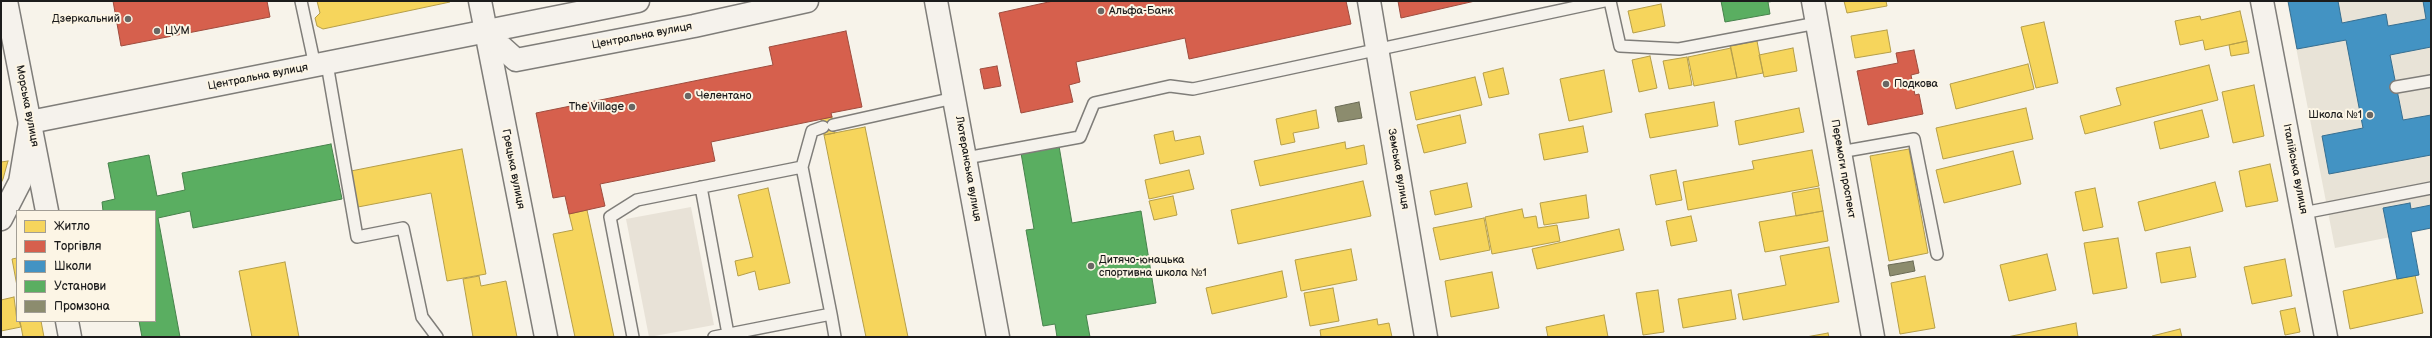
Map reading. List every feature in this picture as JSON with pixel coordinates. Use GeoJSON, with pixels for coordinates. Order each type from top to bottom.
{"type":"FeatureCollection","features":[{"type":"Feature","properties":{"kind":"street","name":"Морська вулиця"},"geometry":{"type":"LineString","coordinates":[[6,1],[47,210]]}},
{"type":"Feature","properties":{"kind":"street","name":"Грецька вулиця"},"geometry":{"type":"LineString","coordinates":[[480,1],[546,337]]}},
{"type":"Feature","properties":{"kind":"street","name":"Центральна вулиця"},"geometry":{"type":"LineString","coordinates":[[30,122],[486,33],[638,1]]}},
{"type":"Feature","properties":{"kind":"street","name":"Центральна вулиця"},"geometry":{"type":"LineString","coordinates":[[486,33],[516,60],[694,26],[807,1]]}},
{"type":"Feature","properties":{"kind":"street","name":"Лютеранська вулиця"},"geometry":{"type":"LineString","coordinates":[[936,1],[998,337]]}},
{"type":"Feature","properties":{"kind":"street","name":"Земська вулиця"},"geometry":{"type":"LineString","coordinates":[[1369,1],[1426,337]]}},
{"type":"Feature","properties":{"kind":"street","name":"Перемоги проспект"},"geometry":{"type":"LineString","coordinates":[[1813,1],[1873,337]]}},
{"type":"Feature","properties":{"kind":"street","name":"Італійська вулиця"},"geometry":{"type":"LineString","coordinates":[[2262,1],[2326,337]]}},
{"type":"Feature","properties":{"kind":"street"},"geometry":{"type":"LineString","coordinates":[[1,219],[20,182],[30,122]]}},
{"type":"Feature","properties":{"kind":"street"},"geometry":{"type":"LineString","coordinates":[[67,322],[70,337]]}},
{"type":"Feature","properties":{"kind":"lane"},"geometry":{"type":"LineString","coordinates":[[301,1],[321,65],[357,237],[403,228],[422,317],[437,337]]}},
{"type":"Feature","properties":{"kind":"lane"},"geometry":{"type":"LineString","coordinates":[[966,158],[1080,137],[1094,102],[1170,86],[1193,89],[1604,1]]}},
{"type":"Feature","properties":{"kind":"lane"},"geometry":{"type":"LineString","coordinates":[[1610,1],[1620,46],[1679,49],[1817,23]]}},
{"type":"Feature","properties":{"kind":"lane"},"geometry":{"type":"LineString","coordinates":[[2396,87],[2431,81]]}},
{"type":"Feature","properties":{"kind":"lane"},"geometry":{"type":"LineString","coordinates":[[835,337],[802,167],[812,131],[828,126],[954,98]]}},
{"type":"Feature","properties":{"kind":"lane"},"geometry":{"type":"LineString","coordinates":[[1840,152],[1914,139],[1937,254]]}},
{"type":"Feature","properties":{"kind":"lane"},"geometry":{"type":"LineString","coordinates":[[633,337],[610,217],[637,200],[802,167]]}},
{"type":"Feature","properties":{"kind":"lane"},"geometry":{"type":"LineString","coordinates":[[701,187],[728,334]]}},
{"type":"Feature","properties":{"kind":"lane"},"geometry":{"type":"LineString","coordinates":[[2303,213],[2431,188]]}},
{"type":"Feature","properties":{"kind":"lane"},"geometry":{"type":"LineString","coordinates":[[714,337],[830,314]]}},
{"type":"Feature","properties":{"kind":"shaded area","name":"Школа №1"},"geometry":{"type":"Polygon","coordinates":[[[2287,1],[2431,1],[2431,229],[2335,248],[2287,1]]]}},
{"type":"Feature","properties":{"kind":"shaded area"},"geometry":{"type":"Polygon","coordinates":[[[691,207],[714,325],[649,337],[626,219],[691,207]]]}},
{"type":"Feature","properties":{"kind":"building: Житло"},"geometry":{"type":"Polygon","coordinates":[[[317,1],[450,2],[323,29],[317,26],[315,18],[320,13],[317,1]]]}},
{"type":"Feature","properties":{"kind":"building: Житло"},"geometry":{"type":"Polygon","coordinates":[[[1844,1],[1886,1],[1887,6],[1847,13],[1844,1]]]}},
{"type":"Feature","properties":{"kind":"building: Житло"},"geometry":{"type":"Polygon","coordinates":[[[1661,4],[1665,26],[1633,33],[1628,11],[1661,4]]]}},
{"type":"Feature","properties":{"kind":"building: Житло"},"geometry":{"type":"Polygon","coordinates":[[[2240,11],[2247,41],[2205,50],[2203,40],[2180,45],[2175,21],[2200,16],[2201,20],[2240,11]]]}},
{"type":"Feature","properties":{"kind":"building: Житло"},"geometry":{"type":"Polygon","coordinates":[[[2044,22],[2058,83],[2036,88],[2021,27],[2044,22]]]}},
{"type":"Feature","properties":{"kind":"building: Житло"},"geometry":{"type":"Polygon","coordinates":[[[1887,30],[1891,52],[1855,58],[1851,36],[1887,30]]]}},
{"type":"Feature","properties":{"kind":"building: Житло"},"geometry":{"type":"Polygon","coordinates":[[[1757,41],[1763,73],[1737,78],[1730,46],[1757,41]]]}},
{"type":"Feature","properties":{"kind":"building: Житло"},"geometry":{"type":"Polygon","coordinates":[[[2247,41],[2249,53],[2231,56],[2229,45],[2247,41]]]}},
{"type":"Feature","properties":{"kind":"building: Житло"},"geometry":{"type":"Polygon","coordinates":[[[1731,48],[1737,78],[1694,86],[1688,57],[1731,48]]]}},
{"type":"Feature","properties":{"kind":"building: Житло"},"geometry":{"type":"Polygon","coordinates":[[[1793,48],[1797,71],[1764,77],[1759,55],[1793,48]]]}},
{"type":"Feature","properties":{"kind":"building: Житло"},"geometry":{"type":"Polygon","coordinates":[[[1650,56],[1657,88],[1639,92],[1632,60],[1650,56]]]}},
{"type":"Feature","properties":{"kind":"building: Житло"},"geometry":{"type":"Polygon","coordinates":[[[1687,57],[1692,85],[1669,89],[1663,61],[1687,57]]]}},
{"type":"Feature","properties":{"kind":"building: Житло"},"geometry":{"type":"Polygon","coordinates":[[[2028,64],[2034,89],[1956,109],[1950,84],[2028,64]]]}},
{"type":"Feature","properties":{"kind":"building: Житло"},"geometry":{"type":"Polygon","coordinates":[[[2209,65],[2218,100],[2085,134],[2080,116],[2121,105],[2116,88],[2209,65]]]}},
{"type":"Feature","properties":{"kind":"building: Житло"},"geometry":{"type":"Polygon","coordinates":[[[1503,68],[1509,94],[1489,98],[1483,73],[1503,68]]]}},
{"type":"Feature","properties":{"kind":"building: Житло"},"geometry":{"type":"Polygon","coordinates":[[[1604,70],[1612,112],[1569,121],[1560,79],[1604,70]]]}},
{"type":"Feature","properties":{"kind":"building: Житло"},"geometry":{"type":"Polygon","coordinates":[[[1475,77],[1482,105],[1416,120],[1410,92],[1475,77]]]}},
{"type":"Feature","properties":{"kind":"building: Житло"},"geometry":{"type":"Polygon","coordinates":[[[2254,85],[2264,136],[2233,143],[2222,92],[2254,85]]]}},
{"type":"Feature","properties":{"kind":"building: Житло"},"geometry":{"type":"Polygon","coordinates":[[[1714,102],[1718,126],[1650,138],[1645,114],[1714,102]]]}},
{"type":"Feature","properties":{"kind":"building: Житло"},"geometry":{"type":"Polygon","coordinates":[[[1799,108],[1804,132],[1739,145],[1735,121],[1799,108]]]}},
{"type":"Feature","properties":{"kind":"building: Житло"},"geometry":{"type":"Polygon","coordinates":[[[2026,108],[2033,139],[1943,159],[1936,128],[2026,108]]]}},
{"type":"Feature","properties":{"kind":"building: Житло"},"geometry":{"type":"Polygon","coordinates":[[[1316,110],[1319,128],[1293,133],[1295,142],[1281,145],[1276,119],[1316,110]]]}},
{"type":"Feature","properties":{"kind":"building: Житло"},"geometry":{"type":"Polygon","coordinates":[[[2202,110],[2209,137],[2160,149],[2154,122],[2202,110]]]}},
{"type":"Feature","properties":{"kind":"building: Житло"},"geometry":{"type":"Polygon","coordinates":[[[1460,115],[1466,143],[1424,153],[1417,125],[1460,115]]]}},
{"type":"Feature","properties":{"kind":"building: Житло"},"geometry":{"type":"Polygon","coordinates":[[[832,117],[835,133],[824,135],[821,119],[832,117]]]}},
{"type":"Feature","properties":{"kind":"building: Житло"},"geometry":{"type":"Polygon","coordinates":[[[1583,126],[1588,152],[1544,160],[1539,134],[1583,126]]]}},
{"type":"Feature","properties":{"kind":"building: Житло"},"geometry":{"type":"Polygon","coordinates":[[[865,127],[908,337],[866,337],[832,175],[824,135],[865,127]]]}},
{"type":"Feature","properties":{"kind":"building: Житло"},"geometry":{"type":"Polygon","coordinates":[[[1173,131],[1175,141],[1200,136],[1204,154],[1160,164],[1154,135],[1173,131]]]}},
{"type":"Feature","properties":{"kind":"building: Житло"},"geometry":{"type":"Polygon","coordinates":[[[1345,142],[1346,149],[1364,145],[1367,164],[1260,186],[1254,161],[1345,142]]]}},
{"type":"Feature","properties":{"kind":"building: Житло"},"geometry":{"type":"Polygon","coordinates":[[[462,149],[486,274],[447,281],[431,193],[358,207],[351,171],[462,149]]]}},
{"type":"Feature","properties":{"kind":"building: Житло"},"geometry":{"type":"Polygon","coordinates":[[[1909,149],[1928,253],[1889,261],[1870,156],[1909,149]]]}},
{"type":"Feature","properties":{"kind":"building: Житло"},"geometry":{"type":"Polygon","coordinates":[[[1812,150],[1819,186],[1688,210],[1683,182],[1754,169],[1752,161],[1812,150]]]}},
{"type":"Feature","properties":{"kind":"building: Житло"},"geometry":{"type":"Polygon","coordinates":[[[2013,151],[2021,184],[1944,203],[1936,170],[2013,151]]]}},
{"type":"Feature","properties":{"kind":"building: Житло"},"geometry":{"type":"Polygon","coordinates":[[[8,161],[3,179],[1,183],[1,162],[8,161]]]}},
{"type":"Feature","properties":{"kind":"building: Житло"},"geometry":{"type":"Polygon","coordinates":[[[2270,164],[2278,201],[2246,207],[2239,171],[2270,164]]]}},
{"type":"Feature","properties":{"kind":"building: Житло"},"geometry":{"type":"Polygon","coordinates":[[[1189,170],[1194,189],[1149,199],[1145,180],[1189,170]]]}},
{"type":"Feature","properties":{"kind":"building: Житло"},"geometry":{"type":"Polygon","coordinates":[[[1676,170],[1682,200],[1656,205],[1650,175],[1676,170]]]}},
{"type":"Feature","properties":{"kind":"building: Житло"},"geometry":{"type":"Polygon","coordinates":[[[1363,181],[1371,216],[1238,244],[1231,210],[1363,181]]]}},
{"type":"Feature","properties":{"kind":"building: Житло"},"geometry":{"type":"Polygon","coordinates":[[[2215,182],[2223,211],[2145,231],[2138,202],[2215,182]]]}},
{"type":"Feature","properties":{"kind":"building: Житло"},"geometry":{"type":"Polygon","coordinates":[[[1467,183],[1472,207],[1435,215],[1430,191],[1467,183]]]}},
{"type":"Feature","properties":{"kind":"building: Житло"},"geometry":{"type":"Polygon","coordinates":[[[768,188],[790,283],[759,290],[755,271],[738,276],[735,261],[753,257],[738,195],[768,188]]]}},
{"type":"Feature","properties":{"kind":"building: Житло"},"geometry":{"type":"Polygon","coordinates":[[[1819,188],[1823,211],[1796,216],[1792,193],[1819,188]]]}},
{"type":"Feature","properties":{"kind":"building: Житло"},"geometry":{"type":"Polygon","coordinates":[[[2095,188],[2103,227],[2083,231],[2075,192],[2095,188]]]}},
{"type":"Feature","properties":{"kind":"building: Житло"},"geometry":{"type":"Polygon","coordinates":[[[1586,195],[1589,218],[1544,225],[1540,203],[1586,195]]]}},
{"type":"Feature","properties":{"kind":"building: Житло"},"geometry":{"type":"Polygon","coordinates":[[[1173,196],[1177,215],[1154,220],[1149,201],[1173,196]]]}},
{"type":"Feature","properties":{"kind":"building: Житло"},"geometry":{"type":"Polygon","coordinates":[[[1522,209],[1524,218],[1536,216],[1538,228],[1557,225],[1560,241],[1492,254],[1485,217],[1522,209]]]}},
{"type":"Feature","properties":{"kind":"building: Житло"},"geometry":{"type":"Polygon","coordinates":[[[587,210],[614,337],[575,337],[553,234],[573,230],[569,214],[587,210]]]}},
{"type":"Feature","properties":{"kind":"building: Житло"},"geometry":{"type":"Polygon","coordinates":[[[1823,211],[1828,241],[1765,252],[1759,222],[1823,211]]]}},
{"type":"Feature","properties":{"kind":"building: Житло"},"geometry":{"type":"Polygon","coordinates":[[[1691,216],[1697,241],[1671,246],[1666,221],[1691,216]]]}},
{"type":"Feature","properties":{"kind":"building: Житло"},"geometry":{"type":"Polygon","coordinates":[[[1484,218],[1490,250],[1440,260],[1433,228],[1484,218]]]}},
{"type":"Feature","properties":{"kind":"building: Житло"},"geometry":{"type":"Polygon","coordinates":[[[1619,229],[1624,250],[1537,269],[1532,249],[1619,229]]]}},
{"type":"Feature","properties":{"kind":"building: Житло"},"geometry":{"type":"Polygon","coordinates":[[[2118,238],[2127,288],[2093,294],[2084,243],[2118,238]]]}},
{"type":"Feature","properties":{"kind":"building: Житло"},"geometry":{"type":"Polygon","coordinates":[[[1829,247],[1839,302],[1743,320],[1738,294],[1786,285],[1780,256],[1829,247]]]}},
{"type":"Feature","properties":{"kind":"building: Житло"},"geometry":{"type":"Polygon","coordinates":[[[2190,247],[2196,277],[2161,283],[2156,253],[2190,247]]]}},
{"type":"Feature","properties":{"kind":"building: Житло"},"geometry":{"type":"Polygon","coordinates":[[[1351,249],[1357,280],[1301,291],[1295,260],[1351,249]]]}},
{"type":"Feature","properties":{"kind":"building: Житло"},"geometry":{"type":"Polygon","coordinates":[[[2047,254],[2056,290],[2009,301],[2000,265],[2047,254]]]}},
{"type":"Feature","properties":{"kind":"building: Житло"},"geometry":{"type":"Polygon","coordinates":[[[16,258],[16,281],[12,259],[16,258]]]}},
{"type":"Feature","properties":{"kind":"building: Житло"},"geometry":{"type":"Polygon","coordinates":[[[2285,259],[2292,296],[2252,304],[2244,267],[2285,259]]]}},
{"type":"Feature","properties":{"kind":"building: Житло"},"geometry":{"type":"Polygon","coordinates":[[[285,262],[299,337],[252,337],[239,271],[285,262]]]}},
{"type":"Feature","properties":{"kind":"building: Житло"},"geometry":{"type":"Polygon","coordinates":[[[1282,271],[1287,297],[1212,314],[1206,288],[1282,271]]]}},
{"type":"Feature","properties":{"kind":"building: Житло"},"geometry":{"type":"Polygon","coordinates":[[[1492,272],[1499,308],[1451,317],[1445,281],[1492,272]]]}},
{"type":"Feature","properties":{"kind":"building: Житло"},"geometry":{"type":"Polygon","coordinates":[[[2415,275],[2423,313],[2350,329],[2343,291],[2415,275]]]}},
{"type":"Feature","properties":{"kind":"building: Житло"},"geometry":{"type":"Polygon","coordinates":[[[479,276],[481,286],[506,281],[517,337],[473,337],[463,279],[479,276]]]}},
{"type":"Feature","properties":{"kind":"building: Житло"},"geometry":{"type":"Polygon","coordinates":[[[1925,276],[1935,328],[1900,334],[1891,283],[1925,276]]]}},
{"type":"Feature","properties":{"kind":"building: Житло"},"geometry":{"type":"Polygon","coordinates":[[[1333,288],[1339,321],[1310,326],[1304,293],[1333,288]]]}},
{"type":"Feature","properties":{"kind":"building: Житло"},"geometry":{"type":"Polygon","coordinates":[[[1658,290],[1664,332],[1643,335],[1636,293],[1658,290]]]}},
{"type":"Feature","properties":{"kind":"building: Житло"},"geometry":{"type":"Polygon","coordinates":[[[1731,290],[1736,319],[1683,328],[1678,299],[1731,290]]]}},
{"type":"Feature","properties":{"kind":"building: Житло"},"geometry":{"type":"Polygon","coordinates":[[[14,297],[16,322],[19,322],[21,327],[1,331],[1,300],[14,297]]]}},
{"type":"Feature","properties":{"kind":"building: Житло"},"geometry":{"type":"Polygon","coordinates":[[[2295,308],[2300,332],[2285,335],[2280,311],[2295,308]]]}},
{"type":"Feature","properties":{"kind":"building: Житло"},"geometry":{"type":"Polygon","coordinates":[[[1604,315],[1608,337],[1548,337],[1546,327],[1604,315]]]}},
{"type":"Feature","properties":{"kind":"building: Житло"},"geometry":{"type":"Polygon","coordinates":[[[1377,319],[1378,325],[1389,323],[1392,337],[1321,337],[1320,330],[1377,319]]]}},
{"type":"Feature","properties":{"kind":"building: Житло"},"geometry":{"type":"Polygon","coordinates":[[[20,322],[41,322],[44,337],[23,337],[20,322]]]}},
{"type":"Feature","properties":{"kind":"building: Житло"},"geometry":{"type":"Polygon","coordinates":[[[2076,323],[2078,337],[2007,337],[2076,323]]]}},
{"type":"Feature","properties":{"kind":"building: Житло"},"geometry":{"type":"Polygon","coordinates":[[[2180,329],[2182,337],[2152,337],[2152,336],[2180,329]]]}},
{"type":"Feature","properties":{"kind":"building: Житло"},"geometry":{"type":"Polygon","coordinates":[[[1828,333],[1829,337],[1806,337],[1828,333]]]}},
{"type":"Feature","properties":{"kind":"building: Торгівля","name":"ЦУМ"},"geometry":{"type":"Polygon","coordinates":[[[113,1],[267,1],[270,17],[121,46],[113,1]]]}},
{"type":"Feature","properties":{"kind":"building: Торгівля"},"geometry":{"type":"Polygon","coordinates":[[[1053,1],[1346,1],[1351,24],[1189,59],[1185,38],[1076,62],[1080,82],[1069,85],[1073,102],[1021,113],[999,13],[1053,1]]]}},
{"type":"Feature","properties":{"kind":"building: Торгівля"},"geometry":{"type":"Polygon","coordinates":[[[1398,1],[1475,1],[1401,18],[1398,1]]]}},
{"type":"Feature","properties":{"kind":"building: Торгівля"},"geometry":{"type":"Polygon","coordinates":[[[846,31],[862,107],[831,113],[832,117],[711,142],[715,161],[600,184],[605,206],[569,214],[565,196],[553,198],[536,113],[773,65],[769,47],[846,31]]]}},
{"type":"Feature","properties":{"kind":"building: Торгівля","name":"Подкова"},"geometry":{"type":"Polygon","coordinates":[[[1914,50],[1919,73],[1911,75],[1915,95],[1919,94],[1923,114],[1868,125],[1857,71],[1898,63],[1896,53],[1914,50]]]}},
{"type":"Feature","properties":{"kind":"building: Торгівля"},"geometry":{"type":"Polygon","coordinates":[[[997,66],[1001,86],[984,89],[980,69],[997,66]]]}},
{"type":"Feature","properties":{"kind":"building: Школи"},"geometry":{"type":"Polygon","coordinates":[[[2288,1],[2338,1],[2342,23],[2386,14],[2388,26],[2426,19],[2423,1],[2431,1],[2431,47],[2390,55],[2403,120],[2431,115],[2431,155],[2329,174],[2322,136],[2363,128],[2346,40],[2297,49],[2288,1]]]}},
{"type":"Feature","properties":{"kind":"building: Школи"},"geometry":{"type":"Polygon","coordinates":[[[2410,203],[2411,209],[2431,205],[2431,228],[2411,232],[2419,275],[2397,279],[2383,208],[2410,203]]]}},
{"type":"Feature","properties":{"kind":"building: Установи"},"geometry":{"type":"Polygon","coordinates":[[[1721,1],[1775,1],[1768,2],[1770,14],[1725,22],[1721,1]]]}},
{"type":"Feature","properties":{"kind":"building: Установи"},"geometry":{"type":"Polygon","coordinates":[[[331,144],[342,199],[193,228],[190,211],[158,218],[180,337],[142,337],[139,322],[156,322],[156,210],[103,210],[102,202],[115,199],[108,163],[149,155],[157,196],[185,190],[182,173],[331,144]]]}},
{"type":"Feature","properties":{"kind":"building: Установи","name":"Дитячо-юнацька спортивна школа №1"},"geometry":{"type":"Polygon","coordinates":[[[1059,146],[1072,223],[1141,211],[1156,303],[1086,315],[1090,337],[1057,337],[1055,324],[1043,326],[1026,230],[1034,229],[1021,153],[1059,146]]]}},
{"type":"Feature","properties":{"kind":"building: Промзона"},"geometry":{"type":"Polygon","coordinates":[[[1359,102],[1362,118],[1338,122],[1335,107],[1359,102]]]}},
{"type":"Feature","properties":{"kind":"building: Промзона"},"geometry":{"type":"Polygon","coordinates":[[[1913,261],[1915,271],[1890,276],[1888,265],[1913,261]]]}},
{"type":"Feature","properties":{"kind":"place","name":"Альфа-Банк"},"geometry":{"type":"Point","coordinates":[1101,11]}},
{"type":"Feature","properties":{"kind":"place","name":"Дзеркальний"},"geometry":{"type":"Point","coordinates":[128,19]}},
{"type":"Feature","properties":{"kind":"place","name":"ЦУМ"},"geometry":{"type":"Point","coordinates":[157,31]}},
{"type":"Feature","properties":{"kind":"place","name":"Подкова"},"geometry":{"type":"Point","coordinates":[1886,84]}},
{"type":"Feature","properties":{"kind":"place","name":"Челентано"},"geometry":{"type":"Point","coordinates":[688,96]}},
{"type":"Feature","properties":{"kind":"place","name":"The Village"},"geometry":{"type":"Point","coordinates":[632,107]}},
{"type":"Feature","properties":{"kind":"place","name":"Школа №1"},"geometry":{"type":"Point","coordinates":[2370,115]}},
{"type":"Feature","properties":{"kind":"place","name":"Дитячо-юнацька спортивна школа №1"},"geometry":{"type":"Point","coordinates":[1091,266]}}]}
